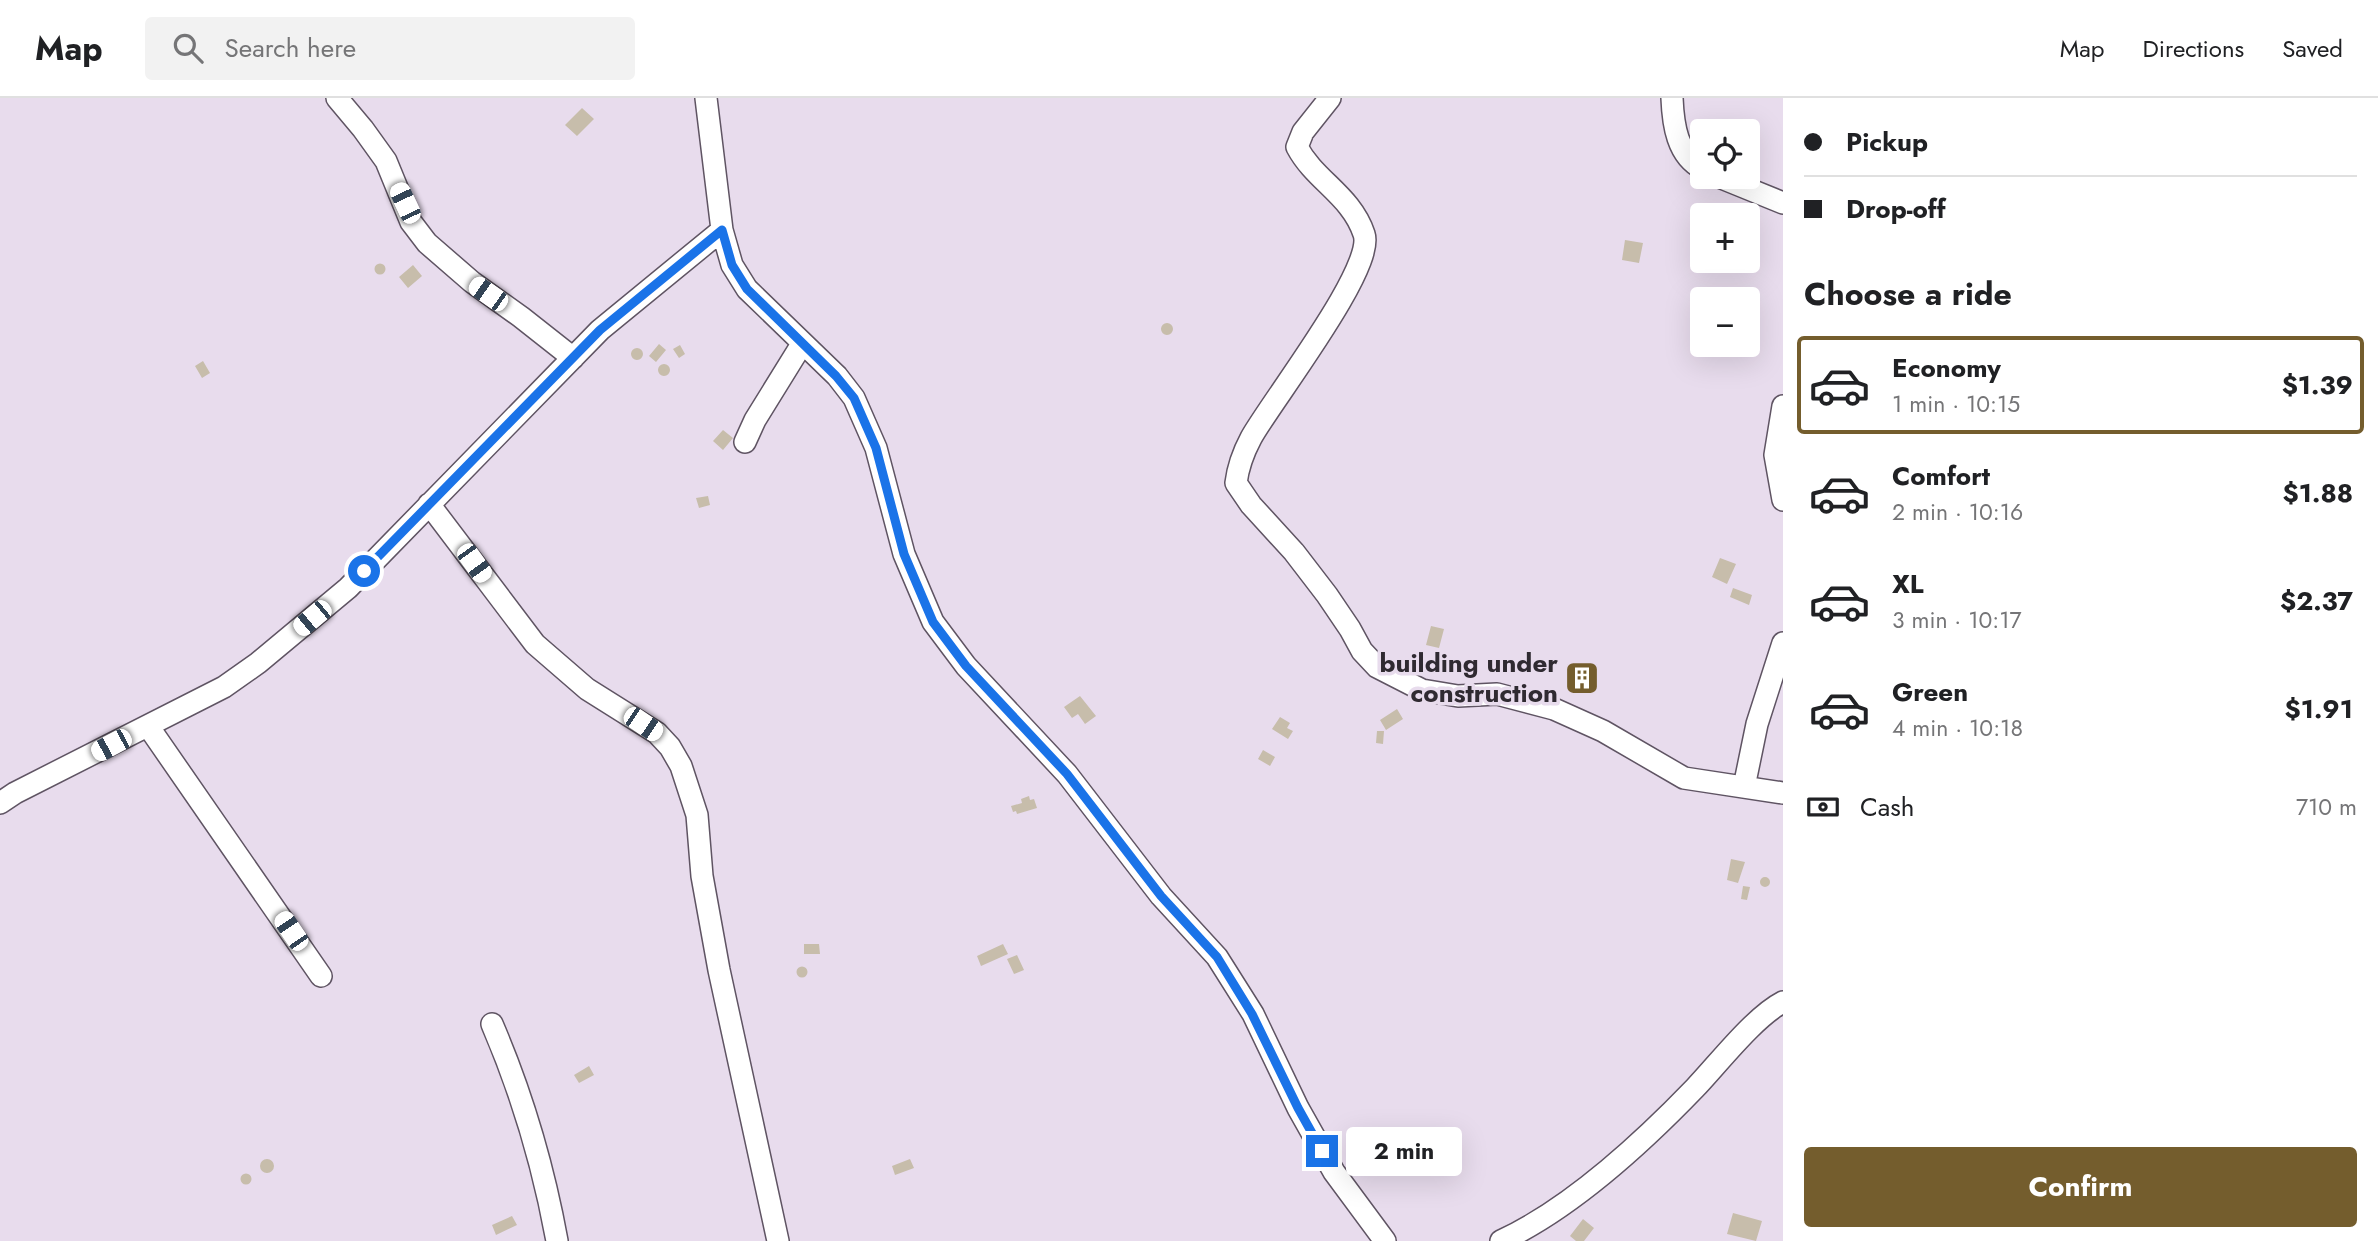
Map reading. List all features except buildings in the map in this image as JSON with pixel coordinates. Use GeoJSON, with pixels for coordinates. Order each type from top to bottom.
{"type":"FeatureCollection","features":[{"type":"Feature","properties":{"kind":"street"},"geometry":{"type":"LineString","coordinates":[[337,98],[386,161],[411,222],[427,243],[472,282],[573,358]]}},
{"type":"Feature","properties":{"kind":"street"},"geometry":{"type":"LineString","coordinates":[[706,98],[722,230],[732,265],[747,289],[836,376],[854,398],[876,448],[904,554],[933,622],[966,666],[1067,774],[1161,896],[1217,957],[1252,1014],[1298,1108],[1334,1172],[1385,1241]]}},
{"type":"Feature","properties":{"kind":"street"},"geometry":{"type":"LineString","coordinates":[[1330,98],[1303,132],[1297,147],[1305,163],[1325,180],[1356,214],[1366,239],[1345,294],[1251,437],[1239,464],[1236,483],[1251,505],[1294,552],[1327,595],[1362,651],[1377,667],[1422,690],[1458,696],[1497,694],[1554,709],[1603,731],[1684,778],[1783,793]]}},
{"type":"Feature","properties":{"kind":"street"},"geometry":{"type":"LineString","coordinates":[[1672,98],[1676,133],[1690,160]]}},
{"type":"Feature","properties":{"kind":"street"},"geometry":{"type":"LineString","coordinates":[[1749,189],[1783,203]]}},
{"type":"Feature","properties":{"kind":"street"},"geometry":{"type":"LineString","coordinates":[[0,803],[223,687],[258,663],[348,588],[600,330],[722,230]]}},
{"type":"Feature","properties":{"kind":"street"},"geometry":{"type":"LineString","coordinates":[[745,442],[755,420],[802,344]]}},
{"type":"Feature","properties":{"kind":"street"},"geometry":{"type":"LineString","coordinates":[[1783,406],[1775,455],[1783,500]]}},
{"type":"Feature","properties":{"kind":"street"},"geometry":{"type":"LineString","coordinates":[[429,504],[535,644],[587,689],[657,733],[670,747],[681,766],[697,815],[702,876],[719,970],[778,1241]]}},
{"type":"Feature","properties":{"kind":"street"},"geometry":{"type":"LineString","coordinates":[[1744,787],[1756,724],[1783,643]]}},
{"type":"Feature","properties":{"kind":"street"},"geometry":{"type":"LineString","coordinates":[[148,726],[321,976]]}},
{"type":"Feature","properties":{"kind":"street"},"geometry":{"type":"LineString","coordinates":[[1501,1241],[1549,1215],[1594,1181],[1666,1118],[1741,1038],[1773,1007],[1783,1002]]}},
{"type":"Feature","properties":{"kind":"street"},"geometry":{"type":"LineString","coordinates":[[492,1024],[515,1077],[532,1128],[557,1241]]}},
{"type":"Feature","properties":{"kind":"place","name":"building under construction"},"geometry":{"type":"Point","coordinates":[1582,678]}},
{"type":"Feature","properties":{"kind":"route"},"geometry":{"type":"LineString","coordinates":[[364,571],[600,330],[722,230],[732,265],[747,289],[836,376],[854,398],[876,448],[904,554],[933,622],[966,666],[1067,774],[1161,896],[1217,957],[1252,1014],[1322,1151]]}}]}
